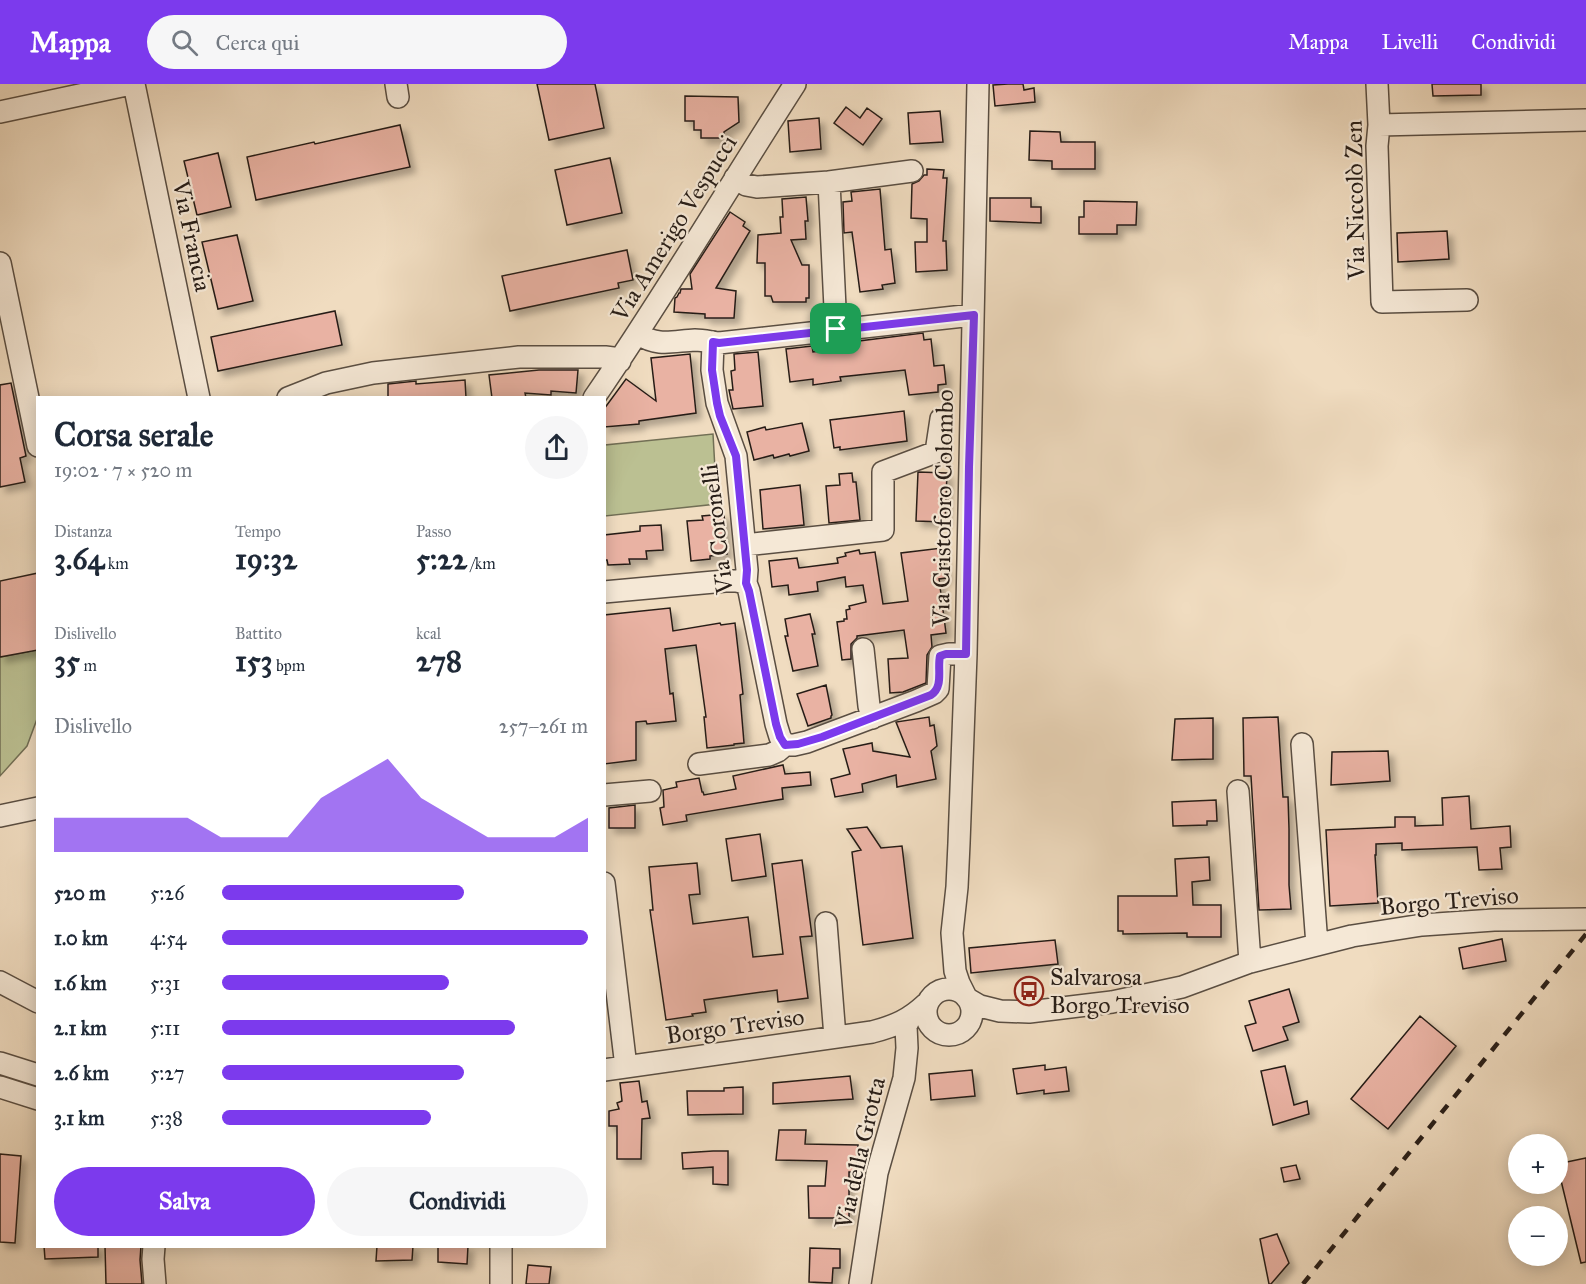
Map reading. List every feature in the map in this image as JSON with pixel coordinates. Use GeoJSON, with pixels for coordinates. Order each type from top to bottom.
{"type":"FeatureCollection","features":[{"type":"Feature","properties":{"kind":"street","name":"Via Francia"},"geometry":{"type":"LineString","coordinates":[[0,112],[133,84],[199,396]]}},
{"type":"Feature","properties":{"kind":"street","name":"Via Amerigo Vespucci"},"geometry":{"type":"LineString","coordinates":[[595,396],[638,334],[795,84]]}},
{"type":"Feature","properties":{"kind":"street","name":"Via Cristoforo Colombo"},"geometry":{"type":"LineString","coordinates":[[967,998],[955,971],[952,933],[957,887],[966,654],[978,84]]}},
{"type":"Feature","properties":{"kind":"street","name":"Via Niccolò Zen"},"geometry":{"type":"LineString","coordinates":[[1377,84],[1382,302],[1467,300]]}},
{"type":"Feature","properties":{"kind":"street"},"geometry":{"type":"LineString","coordinates":[[1379,125],[1586,120]]}},
{"type":"Feature","properties":{"kind":"street"},"geometry":{"type":"LineString","coordinates":[[735,178],[746,185],[757,187],[829,182],[912,171]]}},
{"type":"Feature","properties":{"kind":"street"},"geometry":{"type":"LineString","coordinates":[[829,182],[836,329]]}},
{"type":"Feature","properties":{"kind":"street"},"geometry":{"type":"LineString","coordinates":[[0,263],[36,436]]}},
{"type":"Feature","properties":{"kind":"street"},"geometry":{"type":"LineString","coordinates":[[638,334],[648,340],[661,343],[698,340],[719,343],[974,315]]}},
{"type":"Feature","properties":{"kind":"street","name":"Via Coronelli"},"geometry":{"type":"LineString","coordinates":[[713,342],[712,370],[720,416],[736,456],[747,570],[746,583],[776,724],[785,745]]}},
{"type":"Feature","properties":{"kind":"street"},"geometry":{"type":"LineString","coordinates":[[298,396],[327,390],[373,373],[519,357],[605,357],[620,361]]}},
{"type":"Feature","properties":{"kind":"street"},"geometry":{"type":"LineString","coordinates":[[745,545],[883,530],[883,472],[936,452],[941,419]]}},
{"type":"Feature","properties":{"kind":"street"},"geometry":{"type":"LineString","coordinates":[[606,592],[725,581],[746,583]]}},
{"type":"Feature","properties":{"kind":"street"},"geometry":{"type":"LineString","coordinates":[[863,649],[872,718]]}},
{"type":"Feature","properties":{"kind":"street"},"geometry":{"type":"LineString","coordinates":[[699,764],[769,755],[778,752],[785,745],[807,742],[934,693],[938,686],[940,656],[966,654]]}},
{"type":"Feature","properties":{"kind":"street"},"geometry":{"type":"LineString","coordinates":[[1302,744],[1317,945]]}},
{"type":"Feature","properties":{"kind":"street"},"geometry":{"type":"LineString","coordinates":[[606,795],[650,791]]}},
{"type":"Feature","properties":{"kind":"street"},"geometry":{"type":"LineString","coordinates":[[1238,791],[1250,962]]}},
{"type":"Feature","properties":{"kind":"street"},"geometry":{"type":"LineString","coordinates":[[0,816],[36,808]]}},
{"type":"Feature","properties":{"kind":"street"},"geometry":{"type":"LineString","coordinates":[[606,897],[626,1067]]}},
{"type":"Feature","properties":{"kind":"street","name":"Borgo Treviso"},"geometry":{"type":"LineString","coordinates":[[967,998],[989,1009],[1029,1012],[1112,1002],[1182,987],[1250,962],[1352,936],[1422,925],[1586,919]]}},
{"type":"Feature","properties":{"kind":"street"},"geometry":{"type":"LineString","coordinates":[[826,923],[835,1037]]}},
{"type":"Feature","properties":{"kind":"street","name":"Via Cristoforo Colombo"},"geometry":{"type":"LineString","coordinates":[[928,1001],[952,933]]}},
{"type":"Feature","properties":{"kind":"street"},"geometry":{"type":"LineString","coordinates":[[0,982],[36,1001]]}},
{"type":"Feature","properties":{"kind":"street"},"geometry":{"type":"LineString","coordinates":[[908,1025],[934,993],[949,988],[957,990],[967,998],[972,1010],[971,1020],[963,1030],[951,1034],[933,1029],[927,1021],[928,1001]]}},
{"type":"Feature","properties":{"kind":"street","name":"Borgo Treviso"},"geometry":{"type":"LineString","coordinates":[[606,1070],[908,1025],[924,1032],[951,1034],[1029,1012]]}},
{"type":"Feature","properties":{"kind":"street","name":"Via della Grotta"},"geometry":{"type":"LineString","coordinates":[[860,1284],[877,1173],[904,1078],[908,1025]]}},
{"type":"Feature","properties":{"kind":"street"},"geometry":{"type":"LineString","coordinates":[[0,1063],[36,1074]]}},
{"type":"Feature","properties":{"kind":"street"},"geometry":{"type":"LineString","coordinates":[[0,1087],[36,1098]]}},
{"type":"Feature","properties":{"kind":"street"},"geometry":{"type":"LineString","coordinates":[[154,1248],[155,1284]]}},
{"type":"Feature","properties":{"kind":"street"},"geometry":{"type":"LineString","coordinates":[[501,1248],[501,1284]]}},
{"type":"Feature","properties":{"kind":"green space"},"geometry":{"type":"Polygon","coordinates":[[[713,434],[717,504],[606,516],[606,445],[713,434]]]}},
{"type":"Feature","properties":{"kind":"green space"},"geometry":{"type":"Polygon","coordinates":[[[36,650],[36,722],[27,746],[0,776],[0,657],[36,650]]]}},
{"type":"Feature","properties":{"kind":"building"},"geometry":{"type":"Polygon","coordinates":[[[537,84],[595,84],[604,128],[549,140],[537,84]]]}},
{"type":"Feature","properties":{"kind":"building"},"geometry":{"type":"Polygon","coordinates":[[[1023,84],[1024,90],[1034,88],[1035,102],[995,106],[993,85],[1023,84]]]}},
{"type":"Feature","properties":{"kind":"building"},"geometry":{"type":"Polygon","coordinates":[[[1432,84],[1481,84],[1481,95],[1433,96],[1432,84]]]}},
{"type":"Feature","properties":{"kind":"building"},"geometry":{"type":"Polygon","coordinates":[[[685,96],[738,97],[739,122],[724,132],[724,138],[701,138],[701,130],[694,130],[694,121],[685,121],[685,96]]]}},
{"type":"Feature","properties":{"kind":"building"},"geometry":{"type":"Polygon","coordinates":[[[846,107],[860,118],[867,108],[882,119],[863,145],[834,123],[846,107]]]}},
{"type":"Feature","properties":{"kind":"building"},"geometry":{"type":"Polygon","coordinates":[[[940,111],[943,142],[910,144],[908,113],[940,111]]]}},
{"type":"Feature","properties":{"kind":"building"},"geometry":{"type":"Polygon","coordinates":[[[819,118],[821,149],[790,152],[788,121],[819,118]]]}},
{"type":"Feature","properties":{"kind":"building"},"geometry":{"type":"Polygon","coordinates":[[[400,125],[410,167],[256,200],[247,157],[400,125]]]}},
{"type":"Feature","properties":{"kind":"building"},"geometry":{"type":"Polygon","coordinates":[[[1030,131],[1060,132],[1061,142],[1095,142],[1095,169],[1052,169],[1052,161],[1029,160],[1030,131]]]}},
{"type":"Feature","properties":{"kind":"building"},"geometry":{"type":"Polygon","coordinates":[[[218,153],[231,207],[197,215],[184,161],[218,153]]]}},
{"type":"Feature","properties":{"kind":"building"},"geometry":{"type":"Polygon","coordinates":[[[610,158],[622,213],[567,225],[555,170],[610,158]]]}},
{"type":"Feature","properties":{"kind":"building"},"geometry":{"type":"Polygon","coordinates":[[[927,169],[944,170],[943,178],[947,178],[943,241],[946,241],[947,270],[916,272],[915,242],[927,242],[927,219],[911,218],[912,184],[927,175],[927,169]]]}},
{"type":"Feature","properties":{"kind":"building"},"geometry":{"type":"Polygon","coordinates":[[[880,189],[885,250],[891,249],[895,283],[882,285],[883,289],[860,292],[852,232],[844,233],[843,202],[852,201],[851,192],[880,189]]]}},
{"type":"Feature","properties":{"kind":"building"},"geometry":{"type":"Polygon","coordinates":[[[806,197],[808,221],[805,221],[806,239],[791,240],[802,265],[809,265],[809,298],[806,298],[806,302],[773,302],[771,296],[765,296],[765,263],[757,263],[758,235],[781,233],[782,199],[806,197]]]}},
{"type":"Feature","properties":{"kind":"building"},"geometry":{"type":"Polygon","coordinates":[[[990,198],[1031,198],[1031,207],[1041,207],[1041,223],[990,221],[990,198]]]}},
{"type":"Feature","properties":{"kind":"building"},"geometry":{"type":"Polygon","coordinates":[[[1084,201],[1137,202],[1136,225],[1117,225],[1117,234],[1079,234],[1079,217],[1084,217],[1084,201]]]}},
{"type":"Feature","properties":{"kind":"building"},"geometry":{"type":"Polygon","coordinates":[[[730,212],[745,222],[743,226],[750,231],[716,288],[736,291],[734,318],[705,318],[705,314],[674,312],[675,298],[681,289],[692,289],[690,274],[730,212]]]}},
{"type":"Feature","properties":{"kind":"building"},"geometry":{"type":"Polygon","coordinates":[[[1447,231],[1449,259],[1398,262],[1397,233],[1447,231]]]}},
{"type":"Feature","properties":{"kind":"building"},"geometry":{"type":"Polygon","coordinates":[[[237,235],[253,301],[218,309],[202,242],[237,235]]]}},
{"type":"Feature","properties":{"kind":"building"},"geometry":{"type":"Polygon","coordinates":[[[627,250],[633,280],[618,283],[619,288],[510,311],[502,276],[627,250]]]}},
{"type":"Feature","properties":{"kind":"building"},"geometry":{"type":"Polygon","coordinates":[[[335,311],[342,345],[218,371],[211,337],[335,311]]]}},
{"type":"Feature","properties":{"kind":"building"},"geometry":{"type":"Polygon","coordinates":[[[923,333],[924,340],[931,339],[934,366],[944,365],[946,384],[938,385],[938,392],[909,395],[905,370],[840,377],[841,381],[813,385],[813,379],[790,382],[786,349],[812,346],[813,352],[859,346],[859,341],[923,333]]]}},
{"type":"Feature","properties":{"kind":"building"},"geometry":{"type":"Polygon","coordinates":[[[758,352],[763,406],[733,409],[729,390],[733,390],[731,371],[735,370],[734,354],[758,352]]]}},
{"type":"Feature","properties":{"kind":"building"},"geometry":{"type":"Polygon","coordinates":[[[690,354],[696,413],[639,421],[639,424],[606,427],[606,406],[626,379],[656,401],[651,358],[690,354]]]}},
{"type":"Feature","properties":{"kind":"building"},"geometry":{"type":"Polygon","coordinates":[[[539,370],[578,370],[576,393],[551,391],[551,395],[525,393],[526,396],[492,396],[489,375],[539,370]]]}},
{"type":"Feature","properties":{"kind":"building"},"geometry":{"type":"Polygon","coordinates":[[[465,380],[466,396],[388,396],[388,384],[416,381],[416,384],[465,380]]]}},
{"type":"Feature","properties":{"kind":"building"},"geometry":{"type":"Polygon","coordinates":[[[11,383],[26,456],[20,458],[25,482],[0,487],[0,385],[11,383]]]}},
{"type":"Feature","properties":{"kind":"building"},"geometry":{"type":"Polygon","coordinates":[[[904,411],[907,441],[840,450],[840,447],[834,448],[830,420],[904,411]]]}},
{"type":"Feature","properties":{"kind":"building"},"geometry":{"type":"Polygon","coordinates":[[[802,423],[809,451],[774,458],[773,455],[754,460],[747,432],[765,427],[766,430],[802,423]]]}},
{"type":"Feature","properties":{"kind":"building"},"geometry":{"type":"Polygon","coordinates":[[[918,472],[947,473],[945,522],[916,521],[918,472]]]}},
{"type":"Feature","properties":{"kind":"building"},"geometry":{"type":"Polygon","coordinates":[[[852,473],[853,482],[856,482],[860,520],[829,523],[826,486],[840,485],[839,474],[852,473]]]}},
{"type":"Feature","properties":{"kind":"building"},"geometry":{"type":"Polygon","coordinates":[[[800,485],[804,525],[763,529],[760,490],[800,485]]]}},
{"type":"Feature","properties":{"kind":"building"},"geometry":{"type":"Polygon","coordinates":[[[724,514],[727,554],[691,561],[687,521],[703,520],[702,516],[724,514]]]}},
{"type":"Feature","properties":{"kind":"building"},"geometry":{"type":"Polygon","coordinates":[[[661,525],[663,550],[646,551],[647,559],[629,559],[630,564],[608,565],[606,535],[640,531],[640,526],[661,525]]]}},
{"type":"Feature","properties":{"kind":"building"},"geometry":{"type":"Polygon","coordinates":[[[942,548],[946,578],[939,579],[946,633],[931,635],[932,647],[927,655],[926,683],[903,692],[890,693],[888,659],[908,658],[904,630],[857,636],[851,644],[851,659],[842,660],[837,622],[847,619],[846,610],[850,609],[849,606],[866,602],[863,585],[846,587],[845,577],[817,582],[818,591],[789,595],[788,585],[772,587],[769,561],[797,558],[799,568],[838,563],[837,558],[846,556],[845,553],[859,550],[860,554],[875,552],[883,604],[908,601],[901,553],[942,548]]]}},
{"type":"Feature","properties":{"kind":"building"},"geometry":{"type":"Polygon","coordinates":[[[36,573],[36,650],[0,657],[0,581],[36,573]]]}},
{"type":"Feature","properties":{"kind":"building"},"geometry":{"type":"Polygon","coordinates":[[[670,608],[673,631],[720,623],[721,625],[735,623],[743,694],[740,695],[744,743],[707,748],[704,717],[706,717],[696,645],[665,649],[670,694],[673,693],[676,721],[647,724],[646,721],[636,722],[636,760],[606,764],[606,615],[670,608]]]}},
{"type":"Feature","properties":{"kind":"building"},"geometry":{"type":"Polygon","coordinates":[[[810,614],[815,634],[812,634],[818,666],[793,671],[785,636],[788,636],[785,619],[810,614]]]}},
{"type":"Feature","properties":{"kind":"building"},"geometry":{"type":"Polygon","coordinates":[[[826,685],[831,718],[808,726],[797,694],[826,685]]]}},
{"type":"Feature","properties":{"kind":"building"},"geometry":{"type":"Polygon","coordinates":[[[929,717],[930,726],[934,725],[937,746],[931,751],[936,779],[897,787],[896,775],[862,784],[863,792],[835,797],[831,779],[850,774],[843,749],[872,743],[873,751],[910,757],[896,722],[929,717]]]}},
{"type":"Feature","properties":{"kind":"building"},"geometry":{"type":"Polygon","coordinates":[[[1278,717],[1283,797],[1288,797],[1291,909],[1259,910],[1251,776],[1244,776],[1243,718],[1278,717]]]}},
{"type":"Feature","properties":{"kind":"building"},"geometry":{"type":"Polygon","coordinates":[[[1213,718],[1213,759],[1172,760],[1175,719],[1213,718]]]}},
{"type":"Feature","properties":{"kind":"building"},"geometry":{"type":"Polygon","coordinates":[[[1388,751],[1390,781],[1331,785],[1332,752],[1388,751]]]}},
{"type":"Feature","properties":{"kind":"building"},"geometry":{"type":"Polygon","coordinates":[[[783,765],[785,774],[810,772],[811,785],[782,788],[783,799],[686,815],[687,821],[663,825],[660,808],[664,807],[663,790],[677,787],[676,782],[699,778],[704,795],[736,789],[733,776],[783,765]]]}},
{"type":"Feature","properties":{"kind":"building"},"geometry":{"type":"Polygon","coordinates":[[[1469,796],[1471,829],[1510,826],[1511,847],[1500,848],[1502,869],[1479,870],[1477,847],[1402,850],[1402,843],[1376,844],[1378,903],[1330,906],[1326,830],[1395,827],[1395,817],[1415,817],[1415,826],[1443,825],[1442,798],[1469,796]]]}},
{"type":"Feature","properties":{"kind":"building"},"geometry":{"type":"Polygon","coordinates":[[[1216,800],[1217,821],[1207,821],[1207,825],[1173,826],[1172,802],[1216,800]]]}},
{"type":"Feature","properties":{"kind":"building"},"geometry":{"type":"Polygon","coordinates":[[[635,805],[635,828],[609,828],[609,808],[635,805]]]}},
{"type":"Feature","properties":{"kind":"building"},"geometry":{"type":"Polygon","coordinates":[[[867,827],[881,848],[902,846],[913,938],[863,945],[852,852],[861,850],[847,829],[867,827]]]}},
{"type":"Feature","properties":{"kind":"building"},"geometry":{"type":"Polygon","coordinates":[[[760,834],[766,876],[732,881],[726,839],[760,834]]]}},
{"type":"Feature","properties":{"kind":"building"},"geometry":{"type":"Polygon","coordinates":[[[1209,857],[1210,880],[1192,882],[1193,905],[1221,905],[1221,937],[1187,937],[1187,933],[1123,934],[1123,931],[1118,931],[1118,896],[1177,896],[1175,859],[1209,857]]]}},
{"type":"Feature","properties":{"kind":"building"},"geometry":{"type":"Polygon","coordinates":[[[802,860],[812,936],[800,937],[808,998],[778,1002],[777,990],[704,1000],[706,1012],[666,1020],[650,910],[653,910],[649,867],[697,863],[700,894],[689,895],[693,924],[748,917],[753,957],[783,954],[772,864],[802,860]]]}},
{"type":"Feature","properties":{"kind":"building"},"geometry":{"type":"Polygon","coordinates":[[[1502,939],[1506,961],[1463,969],[1459,948],[1502,939]]]}},
{"type":"Feature","properties":{"kind":"building"},"geometry":{"type":"Polygon","coordinates":[[[1055,940],[1058,964],[971,973],[969,948],[1055,940]]]}},
{"type":"Feature","properties":{"kind":"building"},"geometry":{"type":"Polygon","coordinates":[[[1289,989],[1299,1022],[1283,1027],[1288,1040],[1253,1051],[1245,1026],[1256,1023],[1249,1001],[1289,989]]]}},
{"type":"Feature","properties":{"kind":"building"},"geometry":{"type":"Polygon","coordinates":[[[1420,1016],[1456,1046],[1388,1129],[1351,1099],[1420,1016]]]}},
{"type":"Feature","properties":{"kind":"building"},"geometry":{"type":"Polygon","coordinates":[[[1045,1065],[1045,1070],[1066,1067],[1069,1091],[1044,1094],[1044,1090],[1017,1094],[1013,1069],[1045,1065]]]}},
{"type":"Feature","properties":{"kind":"building"},"geometry":{"type":"Polygon","coordinates":[[[1285,1066],[1294,1105],[1307,1101],[1309,1114],[1273,1125],[1261,1071],[1285,1066]]]}},
{"type":"Feature","properties":{"kind":"building"},"geometry":{"type":"Polygon","coordinates":[[[972,1070],[975,1096],[931,1100],[929,1074],[972,1070]]]}},
{"type":"Feature","properties":{"kind":"building"},"geometry":{"type":"Polygon","coordinates":[[[850,1076],[853,1099],[773,1104],[773,1083],[850,1076]]]}},
{"type":"Feature","properties":{"kind":"building"},"geometry":{"type":"Polygon","coordinates":[[[639,1081],[642,1102],[647,1101],[650,1118],[642,1119],[641,1159],[617,1159],[617,1126],[609,1126],[609,1111],[619,1109],[617,1103],[622,1101],[620,1083],[639,1081]]]}},
{"type":"Feature","properties":{"kind":"building"},"geometry":{"type":"Polygon","coordinates":[[[743,1087],[743,1114],[688,1115],[687,1091],[724,1091],[724,1088],[743,1087]]]}},
{"type":"Feature","properties":{"kind":"building"},"geometry":{"type":"Polygon","coordinates":[[[779,1130],[806,1130],[805,1144],[858,1145],[857,1172],[849,1172],[849,1218],[809,1218],[808,1186],[825,1186],[827,1161],[776,1160],[779,1130]]]}},
{"type":"Feature","properties":{"kind":"building"},"geometry":{"type":"Polygon","coordinates":[[[728,1151],[728,1185],[713,1184],[713,1167],[683,1169],[682,1153],[728,1151]]]}},
{"type":"Feature","properties":{"kind":"building"},"geometry":{"type":"Polygon","coordinates":[[[0,1154],[21,1156],[15,1243],[0,1242],[0,1154]]]}},
{"type":"Feature","properties":{"kind":"building"},"geometry":{"type":"Polygon","coordinates":[[[1586,1158],[1586,1262],[1581,1263],[1564,1194],[1568,1194],[1568,1162],[1586,1158]]]}},
{"type":"Feature","properties":{"kind":"building"},"geometry":{"type":"Polygon","coordinates":[[[1296,1165],[1300,1179],[1284,1182],[1281,1168],[1296,1165]]]}},
{"type":"Feature","properties":{"kind":"building"},"geometry":{"type":"Polygon","coordinates":[[[1277,1234],[1289,1263],[1269,1284],[1260,1239],[1277,1234]]]}},
{"type":"Feature","properties":{"kind":"building"},"geometry":{"type":"Polygon","coordinates":[[[44,1248],[98,1248],[98,1257],[45,1259],[44,1248]]]}},
{"type":"Feature","properties":{"kind":"building"},"geometry":{"type":"Polygon","coordinates":[[[105,1248],[141,1248],[142,1284],[106,1284],[105,1248]]]}},
{"type":"Feature","properties":{"kind":"building"},"geometry":{"type":"Polygon","coordinates":[[[377,1248],[413,1248],[412,1260],[376,1261],[377,1248]]]}},
{"type":"Feature","properties":{"kind":"building"},"geometry":{"type":"Polygon","coordinates":[[[438,1248],[468,1248],[467,1264],[438,1262],[438,1248]]]}},
{"type":"Feature","properties":{"kind":"building"},"geometry":{"type":"Polygon","coordinates":[[[810,1248],[840,1249],[840,1268],[833,1268],[832,1283],[809,1282],[810,1248]]]}},
{"type":"Feature","properties":{"kind":"building"},"geometry":{"type":"Polygon","coordinates":[[[528,1265],[551,1267],[549,1284],[526,1284],[528,1265]]]}},
{"type":"Feature","properties":{"kind":"railway"},"geometry":{"type":"LineString","coordinates":[[1303,1284],[1586,934]]}},
{"type":"Feature","properties":{"kind":"place","name":"Salvarosa Borgo Treviso"},"geometry":{"type":"Point","coordinates":[1029,991]}},
{"type":"Feature","properties":{"kind":"route"},"geometry":{"type":"LineString","coordinates":[[974,315],[966,654],[940,656],[938,689],[931,695],[822,737],[788,745],[784,744],[781,739],[776,724],[746,583],[747,570],[736,456],[717,403],[712,370],[713,342],[836,329],[974,315]]}}]}
